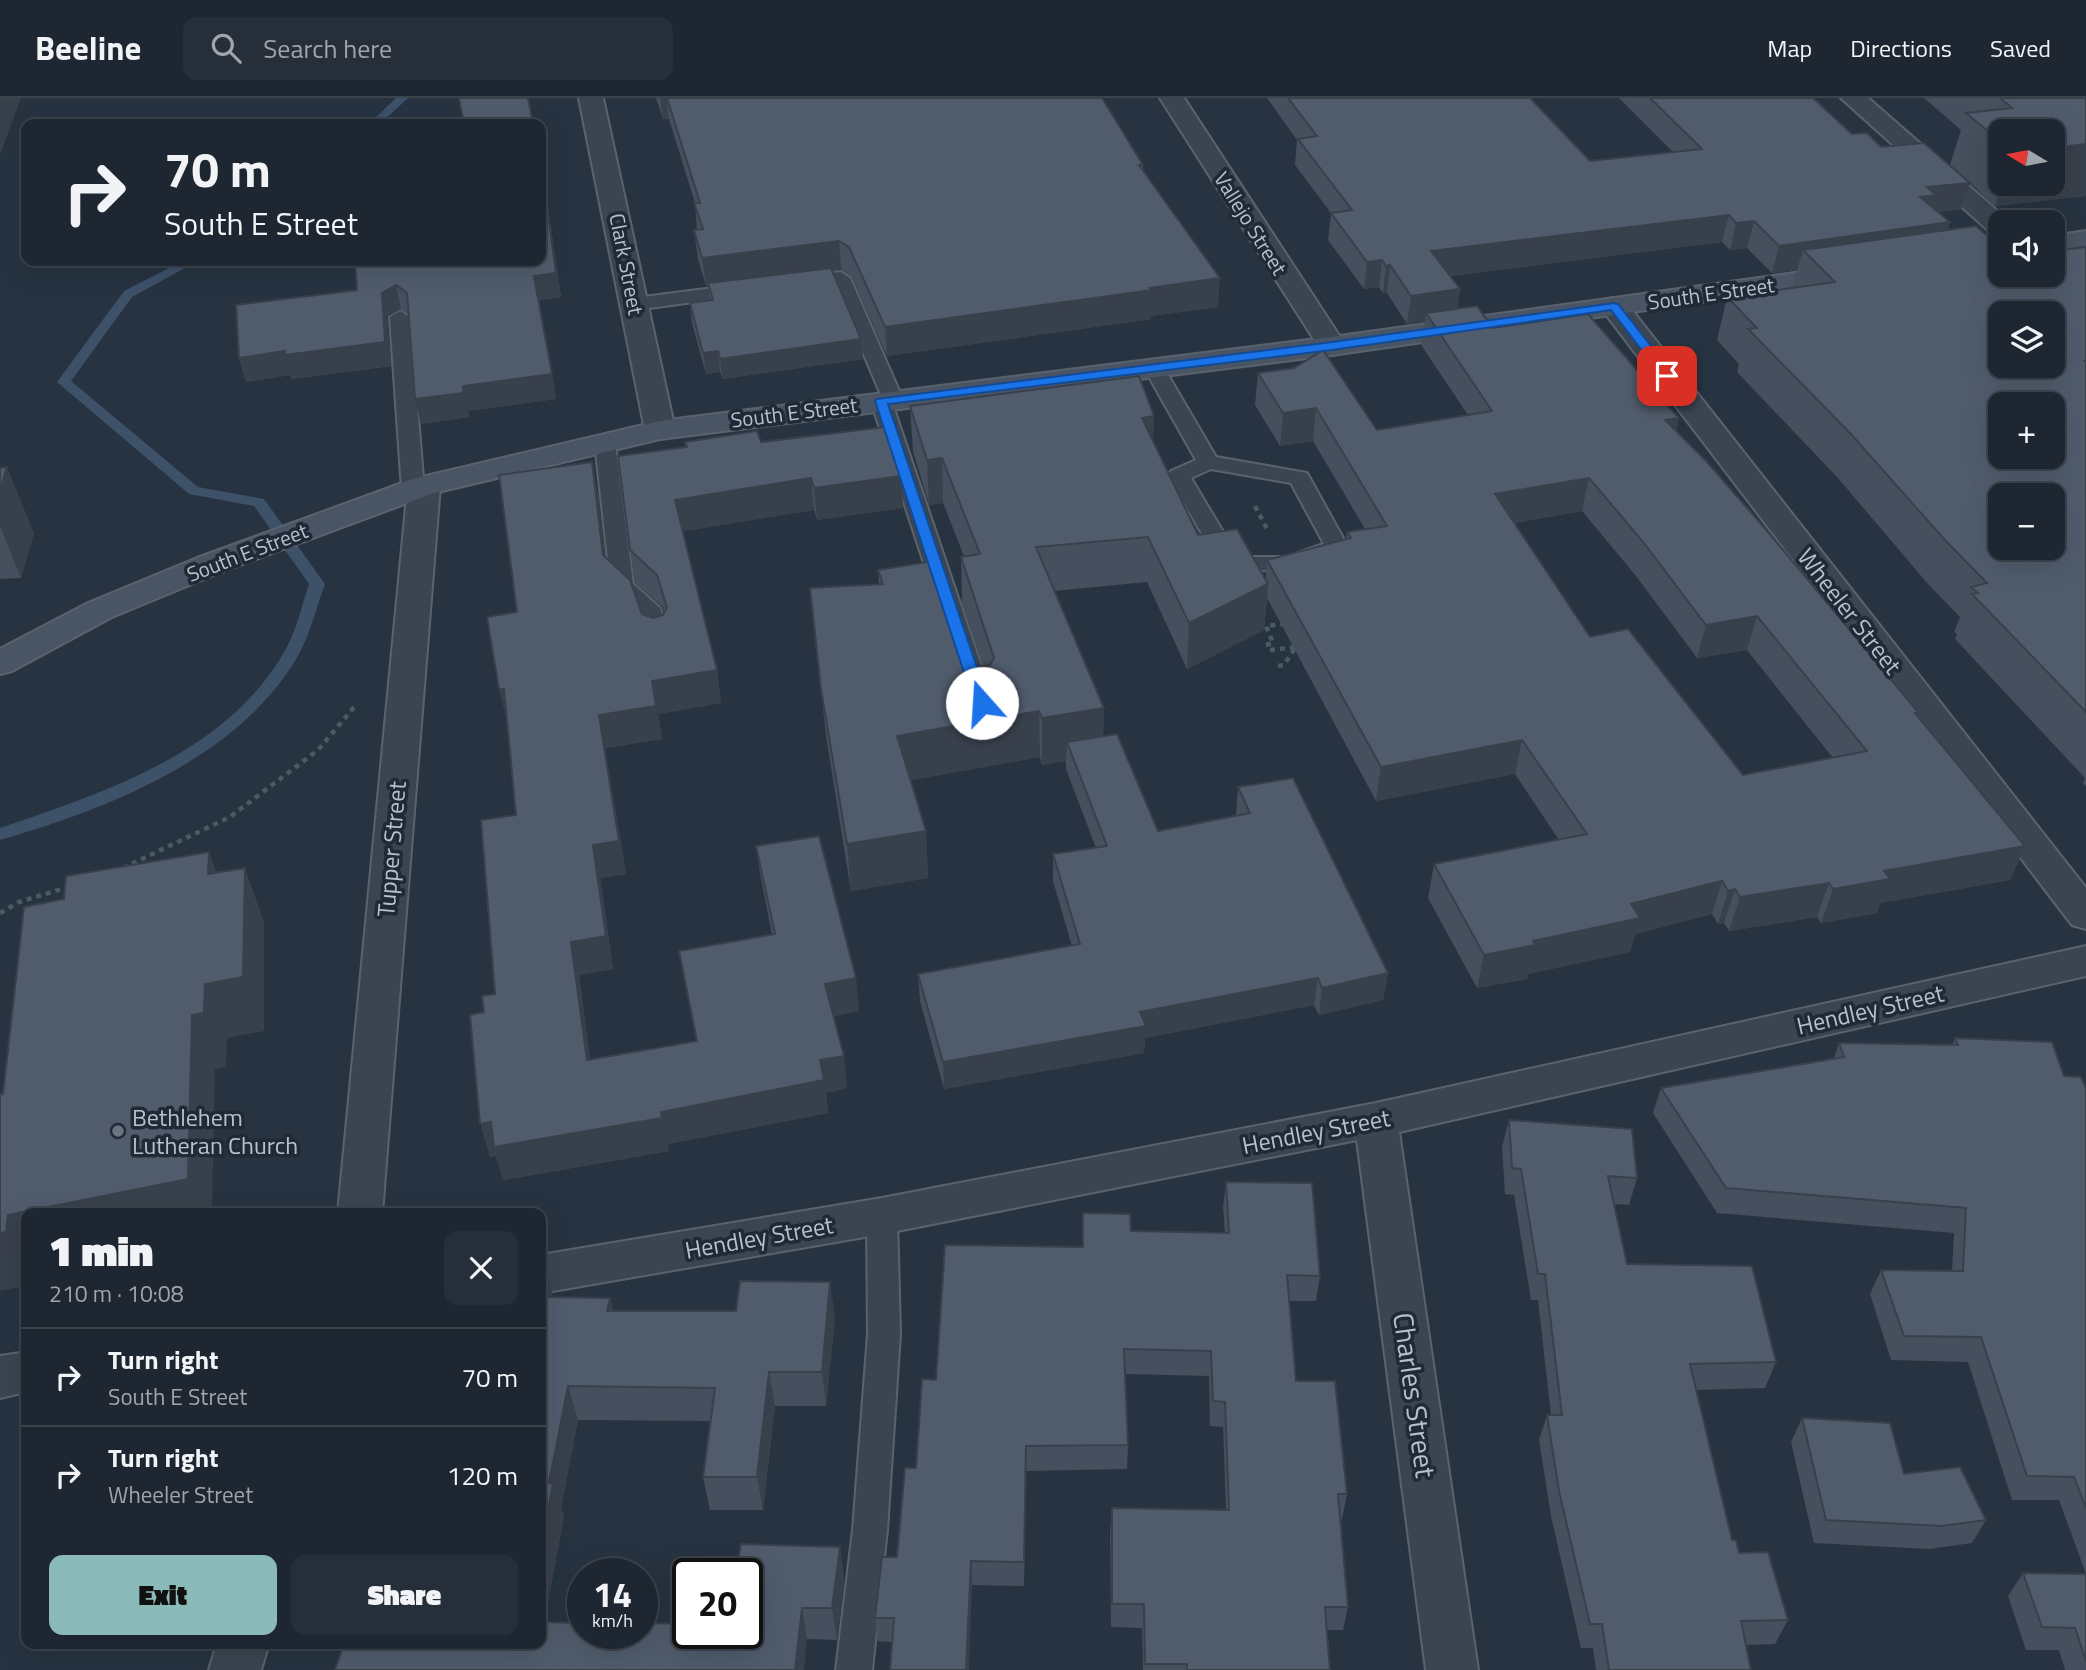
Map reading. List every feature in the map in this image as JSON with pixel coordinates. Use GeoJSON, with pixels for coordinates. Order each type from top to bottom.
{"type":"FeatureCollection","features":[{"type":"Feature","properties":{"kind":"street","name":"Clark Street"},"geometry":{"type":"LineString","coordinates":[[591,98],[660,430]]}},
{"type":"Feature","properties":{"kind":"street","name":"Vallejo Street"},"geometry":{"type":"LineString","coordinates":[[1172,98],[1332,346]]}},
{"type":"Feature","properties":{"kind":"street"},"geometry":{"type":"LineString","coordinates":[[1853,98],[1988,216]]}},
{"type":"Feature","properties":{"kind":"street"},"geometry":{"type":"LineString","coordinates":[[2065,242],[2086,239]]}},
{"type":"Feature","properties":{"kind":"street","name":"South E Street"},"geometry":{"type":"LineString","coordinates":[[0,663],[100,610],[331,519],[419,488],[660,430],[1332,346],[1876,270]]}},
{"type":"Feature","properties":{"kind":"street","name":"Wheeler Street"},"geometry":{"type":"LineString","coordinates":[[1614,306],[2086,915]]}},
{"type":"Feature","properties":{"kind":"street","name":"Tupper Street"},"geometry":{"type":"LineString","coordinates":[[360,1208],[419,488]]}},
{"type":"Feature","properties":{"kind":"street","name":"Hendley Street"},"geometry":{"type":"LineString","coordinates":[[546,1273],[882,1216],[1376,1120],[2086,961]]}},
{"type":"Feature","properties":{"kind":"street","name":"Charles Street"},"geometry":{"type":"LineString","coordinates":[[1376,1120],[1452,1670]]}},
{"type":"Feature","properties":{"kind":"street"},"geometry":{"type":"LineString","coordinates":[[0,1377],[21,1373]]}},
{"type":"Feature","properties":{"kind":"street"},"geometry":{"type":"LineString","coordinates":[[235,1670],[241,1649]]}},
{"type":"Feature","properties":{"kind":"lane"},"geometry":{"type":"LineString","coordinates":[[786,285],[841,278],[887,400],[982,703]]}},
{"type":"Feature","properties":{"kind":"lane"},"geometry":{"type":"LineString","coordinates":[[635,304],[759,289]]}},
{"type":"Feature","properties":{"kind":"lane"},"geometry":{"type":"LineString","coordinates":[[400,317],[419,488]]}},
{"type":"Feature","properties":{"kind":"lane"},"geometry":{"type":"LineString","coordinates":[[1154,368],[1208,462]]}},
{"type":"Feature","properties":{"kind":"lane"},"geometry":{"type":"LineString","coordinates":[[605,443],[622,587],[649,608],[658,641]]}},
{"type":"Feature","properties":{"kind":"lane"},"geometry":{"type":"LineString","coordinates":[[1208,462],[1299,478],[1336,547],[1288,564],[1231,564],[1180,476],[1208,462]]}},
{"type":"Feature","properties":{"kind":"lane"},"geometry":{"type":"LineString","coordinates":[[854,1670],[870,1530],[884,1334],[882,1216]]}},
{"type":"Feature","properties":{"kind":"path"},"geometry":{"type":"LineString","coordinates":[[1266,645],[1273,643],[1266,626],[1293,623]]}},
{"type":"Feature","properties":{"kind":"path"},"geometry":{"type":"LineString","coordinates":[[1270,650],[1307,646]]}},
{"type":"Feature","properties":{"kind":"path"},"geometry":{"type":"LineString","coordinates":[[1278,666],[1284,665],[1296,647]]}},
{"type":"Feature","properties":{"kind":"path"},"geometry":{"type":"LineString","coordinates":[[112,873],[230,817],[318,751],[360,701]]}},
{"type":"Feature","properties":{"kind":"path"},"geometry":{"type":"LineString","coordinates":[[0,913],[19,902],[72,886]]}},
{"type":"Feature","properties":{"kind":"building"},"geometry":{"type":"Polygon","coordinates":[[[459,98],[528,98],[532,119],[463,119],[459,98]]]}},
{"type":"Feature","properties":{"kind":"building"},"geometry":{"type":"Polygon","coordinates":[[[667,98],[1102,98],[1143,165],[1139,165],[1220,278],[885,327],[849,247],[839,241],[702,258],[694,230],[703,229],[694,203],[700,203],[667,98]]]}},
{"type":"Feature","properties":{"kind":"building"},"geometry":{"type":"Polygon","coordinates":[[[1288,98],[1530,98],[1590,161],[1702,149],[1650,98],[1813,98],[1852,134],[1867,133],[1881,147],[1924,143],[1970,183],[1927,187],[1936,195],[1920,197],[1950,222],[1779,246],[1754,221],[1736,223],[1729,215],[1431,251],[1460,289],[1411,296],[1390,265],[1386,266],[1382,260],[1367,262],[1331,213],[1352,210],[1298,139],[1317,136],[1288,98]]]}},
{"type":"Feature","properties":{"kind":"building"},"geometry":{"type":"Polygon","coordinates":[[[2000,98],[2086,98],[2086,144],[2065,147],[2065,119],[1988,119],[1988,131],[1966,113],[2012,108],[2000,98]]]}},
{"type":"Feature","properties":{"kind":"building"},"geometry":{"type":"Polygon","coordinates":[[[546,199],[556,273],[534,276],[552,374],[463,386],[463,393],[415,399],[407,293],[396,285],[382,293],[385,342],[239,358],[236,305],[357,290],[355,266],[546,266],[546,199]]]}},
{"type":"Feature","properties":{"kind":"building"},"geometry":{"type":"Polygon","coordinates":[[[1976,226],[1988,236],[1988,287],[2065,287],[2065,250],[2086,247],[2086,712],[1972,594],[1978,593],[1971,587],[1987,583],[1850,433],[1748,329],[1757,328],[1727,297],[1835,282],[1803,250],[1976,226]]]}},
{"type":"Feature","properties":{"kind":"building"},"geometry":{"type":"Polygon","coordinates":[[[831,268],[861,339],[720,359],[718,351],[703,353],[690,303],[713,300],[708,283],[831,268]]]}},
{"type":"Feature","properties":{"kind":"building"},"geometry":{"type":"Polygon","coordinates":[[[1477,306],[1493,328],[1588,314],[1679,418],[1665,420],[1707,462],[1768,532],[2025,846],[1884,871],[1890,879],[1833,889],[1829,883],[1740,897],[1735,889],[1728,891],[1722,881],[1631,904],[1640,918],[1533,941],[1535,945],[1484,955],[1434,864],[1587,834],[1522,740],[1381,767],[1267,560],[1351,538],[1347,532],[1387,526],[1316,408],[1283,413],[1258,373],[1294,368],[1323,350],[1377,430],[1492,411],[1426,313],[1477,306]],[[1589,478],[1495,494],[1590,637],[1628,629],[1743,775],[1867,751],[1757,616],[1706,625],[1644,543],[1589,478]]]}},
{"type":"Feature","properties":{"kind":"building"},"geometry":{"type":"Polygon","coordinates":[[[1139,376],[1154,416],[1142,418],[1198,535],[1237,529],[1268,584],[1189,623],[1148,537],[1036,547],[1104,708],[1042,718],[1039,711],[897,736],[926,831],[847,844],[821,689],[810,588],[883,584],[878,570],[933,561],[968,664],[979,667],[990,665],[994,658],[961,557],[980,554],[942,458],[927,460],[910,406],[1139,376]]]}},
{"type":"Feature","properties":{"kind":"building"},"geometry":{"type":"Polygon","coordinates":[[[885,427],[901,476],[814,488],[811,478],[675,500],[717,670],[652,681],[656,706],[599,715],[619,841],[593,845],[606,936],[571,942],[587,1060],[697,1041],[679,951],[775,934],[756,846],[819,836],[856,978],[825,984],[844,1056],[820,1060],[824,1080],[661,1112],[662,1118],[494,1147],[491,1122],[480,1124],[470,1015],[484,1012],[482,996],[495,994],[481,820],[516,815],[504,689],[499,689],[487,617],[517,612],[499,475],[592,462],[603,555],[630,580],[642,614],[653,618],[663,615],[667,608],[657,575],[630,550],[618,456],[687,447],[685,442],[757,431],[761,442],[885,427]]]}},
{"type":"Feature","properties":{"kind":"building"},"geometry":{"type":"Polygon","coordinates":[[[7,467],[0,491],[0,468],[7,467]]]}},
{"type":"Feature","properties":{"kind":"building"},"geometry":{"type":"Polygon","coordinates":[[[1117,734],[1158,831],[1250,813],[1238,787],[1293,778],[1388,973],[1322,988],[1318,978],[1140,1012],[1146,1026],[943,1062],[918,974],[1080,944],[1053,854],[1107,846],[1067,742],[1117,734]]]}},
{"type":"Feature","properties":{"kind":"building"},"geometry":{"type":"Polygon","coordinates":[[[209,852],[208,874],[245,868],[243,977],[205,984],[204,1013],[192,1015],[188,1179],[43,1208],[21,1208],[21,1212],[8,1215],[6,1232],[0,1233],[0,1094],[3,1094],[24,907],[64,899],[66,876],[209,852]]]}},
{"type":"Feature","properties":{"kind":"building"},"geometry":{"type":"Polygon","coordinates":[[[1955,1038],[2052,1042],[2064,1076],[2081,1077],[2086,1089],[2086,1508],[2074,1477],[2027,1476],[1981,1337],[1904,1336],[1881,1270],[1963,1271],[1966,1208],[1726,1188],[1661,1088],[1844,1057],[1839,1043],[1958,1045],[1955,1038]]]}},
{"type":"Feature","properties":{"kind":"building"},"geometry":{"type":"Polygon","coordinates":[[[1509,1120],[1632,1129],[1637,1178],[1608,1176],[1627,1264],[1752,1266],[1776,1362],[1690,1364],[1732,1540],[1736,1540],[1739,1553],[1768,1552],[1788,1620],[1741,1621],[1751,1670],[1609,1670],[1602,1624],[1590,1624],[1559,1491],[1547,1415],[1562,1415],[1545,1274],[1538,1274],[1521,1169],[1512,1168],[1509,1120]]]}},
{"type":"Feature","properties":{"kind":"building"},"geometry":{"type":"Polygon","coordinates":[[[1226,1182],[1312,1183],[1320,1276],[1287,1275],[1296,1381],[1335,1381],[1347,1494],[1338,1494],[1348,1607],[1325,1607],[1330,1670],[1187,1670],[1187,1664],[1145,1664],[1144,1604],[1112,1604],[1112,1508],[1229,1510],[1225,1402],[1213,1401],[1211,1351],[1124,1349],[1128,1445],[1026,1446],[1024,1562],[971,1561],[966,1670],[890,1670],[894,1618],[875,1618],[882,1557],[897,1557],[905,1468],[916,1468],[922,1379],[936,1380],[945,1245],[1083,1247],[1083,1213],[1130,1214],[1131,1231],[1229,1233],[1226,1182]]]}},
{"type":"Feature","properties":{"kind":"building"},"geometry":{"type":"Polygon","coordinates":[[[740,1281],[830,1282],[822,1372],[769,1372],[757,1477],[703,1477],[715,1388],[568,1386],[549,1483],[553,1483],[546,1522],[546,1297],[610,1298],[607,1311],[736,1311],[740,1281]]]}},
{"type":"Feature","properties":{"kind":"building"},"geometry":{"type":"Polygon","coordinates":[[[1802,1418],[1890,1423],[1904,1474],[1960,1467],[1986,1520],[1942,1526],[1826,1520],[1802,1418]]]}},
{"type":"Feature","properties":{"kind":"building"},"geometry":{"type":"Polygon","coordinates":[[[741,1544],[840,1547],[832,1608],[802,1608],[795,1670],[335,1670],[342,1649],[546,1649],[546,1622],[567,1623],[567,1649],[658,1649],[658,1623],[672,1624],[672,1649],[763,1649],[763,1558],[739,1558],[741,1544]]]}},
{"type":"Feature","properties":{"kind":"building"},"geometry":{"type":"Polygon","coordinates":[[[2023,1573],[2086,1574],[2086,1661],[2075,1628],[2042,1627],[2023,1573]]]}},
{"type":"Feature","properties":{"kind":"waterway"},"geometry":{"type":"LineString","coordinates":[[379,119],[402,98]]}},
{"type":"Feature","properties":{"kind":"waterway"},"geometry":{"type":"LineString","coordinates":[[0,834],[114,793],[186,757],[219,734],[249,707],[287,660],[297,642],[317,584],[259,502],[194,491],[64,382],[128,294],[182,266]]}},
{"type":"Feature","properties":{"kind":"place","name":"Bethlehem Lutheran Church"},"geometry":{"type":"Point","coordinates":[118,1131]}},
{"type":"Feature","properties":{"kind":"route"},"geometry":{"type":"LineString","coordinates":[[982,703],[881,401],[1332,346],[1614,306],[1667,376]]}}]}
